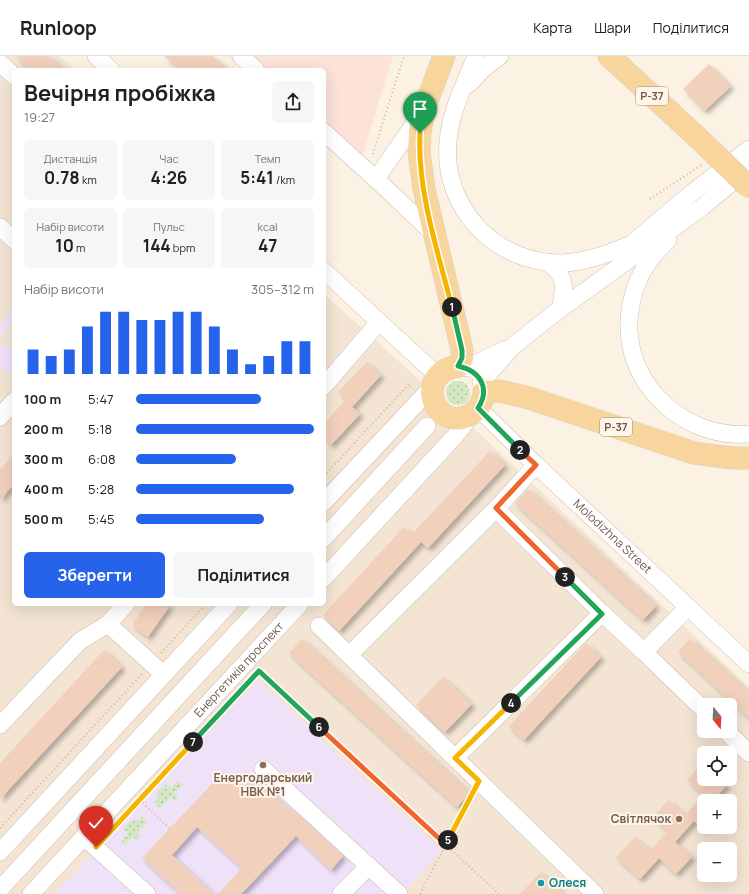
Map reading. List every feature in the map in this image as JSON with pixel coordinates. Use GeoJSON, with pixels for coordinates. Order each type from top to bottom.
{"type":"FeatureCollection","features":[{"type":"Feature","properties":{"kind":"main road"},"geometry":{"type":"LineString","coordinates":[[435,381],[444,370],[451,367],[463,367],[462,350],[434,234],[420,165],[420,133],[425,107],[444,56]]}},
{"type":"Feature","properties":{"kind":"main road","name":"Р-37"},"geometry":{"type":"LineString","coordinates":[[609,56],[749,187]]}},
{"type":"Feature","properties":{"kind":"main road","name":"Р-37"},"geometry":{"type":"LineString","coordinates":[[435,381],[432,396],[434,404],[447,416],[455,418],[464,418],[479,399],[500,391],[529,398],[694,453],[732,458],[749,458]]}},
{"type":"Feature","properties":{"kind":"street"},"geometry":{"type":"LineString","coordinates":[[96,56],[109,68]]}},
{"type":"Feature","properties":{"kind":"street"},"geometry":{"type":"LineString","coordinates":[[241,56],[254,68]]}},
{"type":"Feature","properties":{"kind":"street"},"geometry":{"type":"LineString","coordinates":[[476,56],[453,114],[448,157],[451,178],[460,202],[474,224],[493,242],[517,255],[539,261],[571,262],[590,260],[629,245]]}},
{"type":"Feature","properties":{"kind":"street"},"geometry":{"type":"LineString","coordinates":[[460,98],[473,77],[500,56]]}},
{"type":"Feature","properties":{"kind":"street"},"geometry":{"type":"LineString","coordinates":[[0,63],[12,74]]}},
{"type":"Feature","properties":{"kind":"street"},"geometry":{"type":"LineString","coordinates":[[376,179],[425,107]]}},
{"type":"Feature","properties":{"kind":"street"},"geometry":{"type":"LineString","coordinates":[[326,134],[434,234]]}},
{"type":"Feature","properties":{"kind":"street"},"geometry":{"type":"LineString","coordinates":[[560,309],[629,245],[693,192],[749,149]]}},
{"type":"Feature","properties":{"kind":"street"},"geometry":{"type":"LineString","coordinates":[[463,367],[513,346],[560,309],[701,208],[749,168]]}},
{"type":"Feature","properties":{"kind":"street"},"geometry":{"type":"LineString","coordinates":[[701,208],[653,256],[638,281],[631,304],[629,329],[630,341],[635,360],[647,384],[657,397],[672,411],[702,428],[728,434],[749,434]]}},
{"type":"Feature","properties":{"kind":"street"},"geometry":{"type":"LineString","coordinates":[[0,227],[12,238]]}},
{"type":"Feature","properties":{"kind":"street"},"geometry":{"type":"LineString","coordinates":[[548,262],[561,274],[564,281],[560,309]]}},
{"type":"Feature","properties":{"kind":"street"},"geometry":{"type":"LineString","coordinates":[[326,273],[379,322],[435,381],[326,500]]}},
{"type":"Feature","properties":{"kind":"street"},"geometry":{"type":"LineString","coordinates":[[326,384],[379,322]]}},
{"type":"Feature","properties":{"kind":"street"},"geometry":{"type":"LineString","coordinates":[[326,576],[455,436],[513,346]]}},
{"type":"Feature","properties":{"kind":"street"},"geometry":{"type":"LineString","coordinates":[[463,367],[476,374],[479,399]]}},
{"type":"Feature","properties":{"kind":"street","name":"Molodizhna Street"},"geometry":{"type":"LineString","coordinates":[[479,399],[536,465],[749,664]]}},
{"type":"Feature","properties":{"kind":"street"},"geometry":{"type":"LineString","coordinates":[[0,417],[12,403]]}},
{"type":"Feature","properties":{"kind":"street"},"geometry":{"type":"LineString","coordinates":[[326,536],[427,426]]}},
{"type":"Feature","properties":{"kind":"street"},"geometry":{"type":"LineString","coordinates":[[350,655],[496,508],[536,465]]}},
{"type":"Feature","properties":{"kind":"street"},"geometry":{"type":"LineString","coordinates":[[496,508],[602,614],[697,703]]}},
{"type":"Feature","properties":{"kind":"street"},"geometry":{"type":"LineString","coordinates":[[0,726],[80,641],[108,624],[124,606]]}},
{"type":"Feature","properties":{"kind":"street"},"geometry":{"type":"LineString","coordinates":[[0,852],[157,669],[227,606]]}},
{"type":"Feature","properties":{"kind":"street"},"geometry":{"type":"LineString","coordinates":[[0,889],[261,606]]}},
{"type":"Feature","properties":{"kind":"street","name":"Енергетиків проспект"},"geometry":{"type":"LineString","coordinates":[[31,894],[298,606]]}},
{"type":"Feature","properties":{"kind":"street"},"geometry":{"type":"LineString","coordinates":[[644,652],[688,608]]}},
{"type":"Feature","properties":{"kind":"street"},"geometry":{"type":"LineString","coordinates":[[455,758],[602,614]]}},
{"type":"Feature","properties":{"kind":"street"},"geometry":{"type":"LineString","coordinates":[[108,624],[157,669]]}},
{"type":"Feature","properties":{"kind":"street"},"geometry":{"type":"LineString","coordinates":[[319,626],[595,894]]}},
{"type":"Feature","properties":{"kind":"street"},"geometry":{"type":"LineString","coordinates":[[733,738],[749,753]]}},
{"type":"Feature","properties":{"kind":"street"},"geometry":{"type":"LineString","coordinates":[[263,768],[399,894]]}},
{"type":"Feature","properties":{"kind":"street"},"geometry":{"type":"LineString","coordinates":[[84,837],[147,894]]}},
{"type":"Feature","properties":{"kind":"street"},"geometry":{"type":"LineString","coordinates":[[341,894],[369,866]]}},
{"type":"Feature","properties":{"kind":"path"},"geometry":{"type":"LineString","coordinates":[[374,154],[404,56]]}},
{"type":"Feature","properties":{"kind":"path"},"geometry":{"type":"LineString","coordinates":[[650,199],[709,160]]}},
{"type":"Feature","properties":{"kind":"path"},"geometry":{"type":"LineString","coordinates":[[326,474],[409,384]]}},
{"type":"Feature","properties":{"kind":"path"},"geometry":{"type":"LineString","coordinates":[[0,828],[157,669],[204,606]]}},
{"type":"Feature","properties":{"kind":"path"},"geometry":{"type":"LineString","coordinates":[[247,660],[499,894]]}},
{"type":"Feature","properties":{"kind":"path"},"geometry":{"type":"LineString","coordinates":[[116,826],[254,677]]}},
{"type":"Feature","properties":{"kind":"path"},"geometry":{"type":"LineString","coordinates":[[420,894],[479,781]]}},
{"type":"Feature","properties":{"kind":"path"},"geometry":{"type":"LineString","coordinates":[[140,800],[170,829]]}},
{"type":"Feature","properties":{"kind":"shaded area"},"geometry":{"type":"Polygon","coordinates":[[[0,56],[59,56],[73,68],[12,68],[12,606],[326,606],[326,296],[482,436],[749,687],[749,894],[0,894],[0,56]]]}},
{"type":"Feature","properties":{"kind":"shaded area"},"geometry":{"type":"Polygon","coordinates":[[[228,56],[393,56],[357,173],[326,145],[326,68],[242,68],[228,56]]]}},
{"type":"Feature","properties":{"kind":"shaded area"},"geometry":{"type":"Polygon","coordinates":[[[12,311],[12,326],[11,325],[0,337],[0,324],[12,311]]]}},
{"type":"Feature","properties":{"kind":"shaded area"},"geometry":{"type":"Polygon","coordinates":[[[0,344],[3,346],[5,344],[12,350],[12,371],[9,374],[0,366],[0,344]]]}},
{"type":"Feature","properties":{"kind":"shaded area","name":"Енергодарський НВК №1"},"geometry":{"type":"Polygon","coordinates":[[[258,680],[441,850],[403,894],[55,894],[258,680]]]}},
{"type":"Feature","properties":{"kind":"green space"},"geometry":{"type":"Polygon","coordinates":[[[458,381],[463,382],[469,388],[469,398],[463,404],[458,405],[453,404],[447,398],[446,393],[447,388],[453,382],[458,381]]]}},
{"type":"Feature","properties":{"kind":"green space"},"geometry":{"type":"Polygon","coordinates":[[[178,781],[183,785],[174,793],[178,797],[175,801],[171,797],[160,808],[154,802],[159,797],[155,794],[166,783],[171,788],[178,781]]]}},
{"type":"Feature","properties":{"kind":"green space"},"geometry":{"type":"Polygon","coordinates":[[[142,816],[148,822],[137,833],[141,837],[137,841],[133,837],[125,845],[121,841],[128,833],[123,828],[134,818],[137,821],[142,816]]]}},
{"type":"Feature","properties":{"kind":"building"},"geometry":{"type":"Polygon","coordinates":[[[16,56],[48,56],[61,68],[29,68],[16,56]]]}},
{"type":"Feature","properties":{"kind":"building"},"geometry":{"type":"Polygon","coordinates":[[[164,56],[213,56],[227,68],[178,68],[164,56]]]}},
{"type":"Feature","properties":{"kind":"building"},"geometry":{"type":"Polygon","coordinates":[[[709,64],[731,86],[704,111],[683,89],[709,64]]]}},
{"type":"Feature","properties":{"kind":"building"},"geometry":{"type":"Polygon","coordinates":[[[367,362],[381,375],[352,407],[360,414],[331,445],[326,440],[326,422],[346,399],[338,392],[367,362]]]}},
{"type":"Feature","properties":{"kind":"building"},"geometry":{"type":"Polygon","coordinates":[[[490,451],[505,465],[428,548],[421,542],[339,631],[323,615],[404,527],[412,534],[490,451]]]}},
{"type":"Feature","properties":{"kind":"building"},"geometry":{"type":"Polygon","coordinates":[[[12,456],[12,486],[0,500],[0,469],[12,456]]]}},
{"type":"Feature","properties":{"kind":"building"},"geometry":{"type":"Polygon","coordinates":[[[528,489],[656,606],[643,620],[515,503],[528,489]]]}},
{"type":"Feature","properties":{"kind":"building"},"geometry":{"type":"Polygon","coordinates":[[[145,606],[170,606],[148,637],[132,625],[145,606]]]}},
{"type":"Feature","properties":{"kind":"building"},"geometry":{"type":"Polygon","coordinates":[[[302,639],[470,793],[457,807],[289,653],[302,639]]]}},
{"type":"Feature","properties":{"kind":"building"},"geometry":{"type":"Polygon","coordinates":[[[690,639],[749,693],[749,718],[737,707],[737,698],[727,698],[678,652],[690,639]]]}},
{"type":"Feature","properties":{"kind":"building"},"geometry":{"type":"Polygon","coordinates":[[[586,643],[601,657],[524,740],[509,726],[586,643]]]}},
{"type":"Feature","properties":{"kind":"building"},"geometry":{"type":"Polygon","coordinates":[[[104,650],[122,667],[0,799],[0,763],[104,650]]]}},
{"type":"Feature","properties":{"kind":"building"},"geometry":{"type":"Polygon","coordinates":[[[443,677],[472,704],[445,732],[416,705],[443,677]]]}},
{"type":"Feature","properties":{"kind":"building","name":"Світлячок"},"geometry":{"type":"Polygon","coordinates":[[[697,769],[697,786],[726,786],[719,794],[702,794],[687,780],[697,769]]]}},
{"type":"Feature","properties":{"kind":"building"},"geometry":{"type":"Polygon","coordinates":[[[223,772],[242,789],[254,777],[343,856],[331,870],[296,836],[241,894],[218,894],[242,868],[197,827],[172,855],[214,894],[181,894],[142,858],[223,772]]]}},
{"type":"Feature","properties":{"kind":"building","name":"Світлячок"},"geometry":{"type":"Polygon","coordinates":[[[669,800],[685,815],[697,802],[697,824],[694,821],[675,842],[692,857],[676,874],[659,858],[640,879],[616,857],[635,837],[650,851],[668,831],[653,817],[669,800]]]}},
{"type":"Feature","properties":{"kind":"building","name":"Олеся"},"geometry":{"type":"Polygon","coordinates":[[[541,872],[564,894],[520,894],[541,872]]]}},
{"type":"Feature","properties":{"kind":"place","name":"Енергодарський НВК №1"},"geometry":{"type":"Point","coordinates":[263,765]}},
{"type":"Feature","properties":{"kind":"place","name":"Світлячок"},"geometry":{"type":"Point","coordinates":[679,819]}},
{"type":"Feature","properties":{"kind":"place","name":"Олеся"},"geometry":{"type":"Point","coordinates":[541,883]}},
{"type":"Feature","properties":{"kind":"route"},"geometry":{"type":"LineString","coordinates":[[96,847],[259,671],[445,844],[479,781],[455,758],[602,614],[496,508],[536,465],[478,408],[484,392],[482,382],[476,374],[468,368],[458,366],[462,358],[462,350],[424,189],[419,152],[420,133]]}}]}
